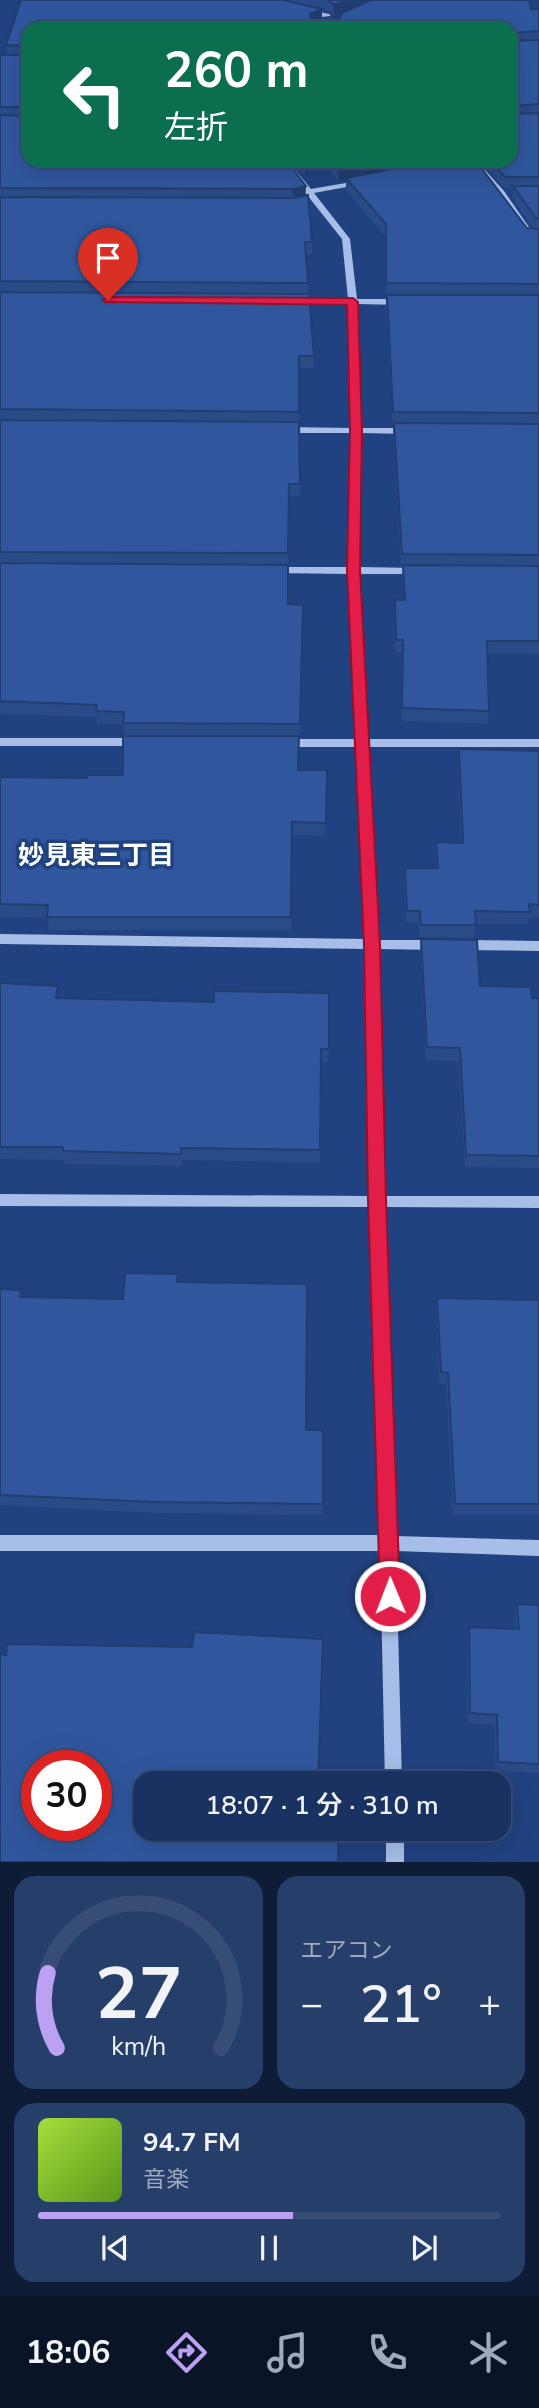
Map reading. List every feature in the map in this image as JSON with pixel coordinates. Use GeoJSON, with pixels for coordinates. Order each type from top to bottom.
{"type":"FeatureCollection","features":[{"type":"Feature","properties":{"kind":"street"},"geometry":{"type":"LineString","coordinates":[[335,21],[343,18]]}},
{"type":"Feature","properties":{"kind":"street"},"geometry":{"type":"LineString","coordinates":[[289,168],[309,198],[346,239],[353,302],[356,431],[354,570],[372,945],[394,1771]]}},
{"type":"Feature","properties":{"kind":"street"},"geometry":{"type":"LineString","coordinates":[[479,168],[501,192],[531,236],[539,236]]}},
{"type":"Feature","properties":{"kind":"street"},"geometry":{"type":"LineString","coordinates":[[501,192],[514,193]]}},
{"type":"Feature","properties":{"kind":"street"},"geometry":{"type":"LineString","coordinates":[[285,301],[419,302]]}},
{"type":"Feature","properties":{"kind":"street"},"geometry":{"type":"LineString","coordinates":[[274,430],[421,431]]}},
{"type":"Feature","properties":{"kind":"street"},"geometry":{"type":"LineString","coordinates":[[258,570],[433,572]]}},
{"type":"Feature","properties":{"kind":"street"},"geometry":{"type":"LineString","coordinates":[[0,742],[154,742]]}},
{"type":"Feature","properties":{"kind":"street"},"geometry":{"type":"LineString","coordinates":[[265,743],[539,743]]}},
{"type":"Feature","properties":{"kind":"street"},"geometry":{"type":"LineString","coordinates":[[0,939],[539,946]]}},
{"type":"Feature","properties":{"kind":"street"},"geometry":{"type":"LineString","coordinates":[[0,1200],[377,1199],[539,1202]]}},
{"type":"Feature","properties":{"kind":"street"},"geometry":{"type":"LineString","coordinates":[[0,1543],[389,1543],[539,1548]]}},
{"type":"Feature","properties":{"kind":"street"},"geometry":{"type":"LineString","coordinates":[[395,1841],[395,1862]]}},
{"type":"Feature","properties":{"kind":"lane"},"geometry":{"type":"LineString","coordinates":[[276,0],[283,8],[326,16],[327,21]]}},
{"type":"Feature","properties":{"kind":"lane"},"geometry":{"type":"LineString","coordinates":[[309,198],[376,179]]}},
{"type":"Feature","properties":{"kind":"building"},"geometry":{"type":"Polygon","coordinates":[[[21,0],[283,0],[322,9],[310,14],[311,19],[339,19],[342,13],[371,0],[529,0],[531,9],[539,9],[539,31],[518,32],[518,21],[21,21],[21,46],[6,45],[21,0]]]}},
{"type":"Feature","properties":{"kind":"building"},"geometry":{"type":"Polygon","coordinates":[[[328,0],[347,0],[334,5],[328,0]]]}},
{"type":"Feature","properties":{"kind":"building"},"geometry":{"type":"Polygon","coordinates":[[[539,40],[539,104],[518,106],[518,41],[539,40]]]}},
{"type":"Feature","properties":{"kind":"building"},"geometry":{"type":"Polygon","coordinates":[[[0,55],[21,55],[21,107],[0,107],[0,55]]]}},
{"type":"Feature","properties":{"kind":"building"},"geometry":{"type":"Polygon","coordinates":[[[539,113],[539,177],[505,177],[497,168],[518,168],[518,114],[539,113]]]}},
{"type":"Feature","properties":{"kind":"building"},"geometry":{"type":"Polygon","coordinates":[[[0,115],[21,116],[21,168],[292,168],[306,186],[293,189],[0,188],[0,115]]]}},
{"type":"Feature","properties":{"kind":"building"},"geometry":{"type":"Polygon","coordinates":[[[398,168],[481,168],[527,228],[539,229],[539,284],[386,283],[386,224],[346,178],[398,168]]]}},
{"type":"Feature","properties":{"kind":"building"},"geometry":{"type":"Polygon","coordinates":[[[513,186],[539,186],[539,219],[536,218],[513,186]]]}},
{"type":"Feature","properties":{"kind":"building"},"geometry":{"type":"Polygon","coordinates":[[[308,195],[312,242],[305,242],[308,283],[0,281],[0,197],[293,198],[308,195]]]}},
{"type":"Feature","properties":{"kind":"building"},"geometry":{"type":"Polygon","coordinates":[[[0,292],[309,294],[314,356],[299,356],[299,412],[0,409],[0,292]]]}},
{"type":"Feature","properties":{"kind":"building"},"geometry":{"type":"Polygon","coordinates":[[[387,295],[539,295],[539,413],[393,412],[387,295]]]}},
{"type":"Feature","properties":{"kind":"building"},"geometry":{"type":"Polygon","coordinates":[[[0,420],[299,422],[300,484],[289,484],[288,553],[0,552],[0,420]]]}},
{"type":"Feature","properties":{"kind":"building"},"geometry":{"type":"Polygon","coordinates":[[[394,423],[539,424],[539,555],[402,554],[394,423]]]}},
{"type":"Feature","properties":{"kind":"building"},"geometry":{"type":"Polygon","coordinates":[[[0,563],[288,565],[288,604],[303,605],[300,724],[123,723],[124,712],[96,711],[97,705],[0,701],[0,563]]]}},
{"type":"Feature","properties":{"kind":"building"},"geometry":{"type":"Polygon","coordinates":[[[403,565],[539,566],[539,641],[487,641],[489,711],[402,708],[403,640],[396,640],[395,600],[405,600],[403,565]]]}},
{"type":"Feature","properties":{"kind":"building"},"geometry":{"type":"Polygon","coordinates":[[[123,736],[299,736],[298,770],[327,770],[326,823],[292,822],[291,917],[47,917],[48,905],[0,904],[0,777],[87,778],[87,775],[123,775],[123,736]]]}},
{"type":"Feature","properties":{"kind":"building"},"geometry":{"type":"Polygon","coordinates":[[[459,749],[539,751],[539,905],[529,904],[530,912],[475,911],[476,925],[421,925],[420,911],[407,911],[405,868],[438,868],[436,842],[463,843],[459,749]]]}},
{"type":"Feature","properties":{"kind":"building"},"geometry":{"type":"Polygon","coordinates":[[[421,939],[477,940],[480,986],[531,987],[532,998],[539,998],[539,1156],[466,1155],[460,1048],[427,1047],[421,939]]]}},
{"type":"Feature","properties":{"kind":"building"},"geometry":{"type":"Polygon","coordinates":[[[0,983],[58,986],[56,998],[214,1002],[214,991],[329,993],[329,1049],[321,1049],[320,1150],[181,1148],[181,1154],[63,1151],[63,1147],[0,1147],[0,983]]]}},
{"type":"Feature","properties":{"kind":"building"},"geometry":{"type":"Polygon","coordinates":[[[125,1273],[178,1274],[177,1282],[307,1284],[306,1430],[323,1430],[323,1504],[154,1502],[0,1495],[0,1289],[21,1290],[20,1297],[123,1299],[125,1273]]]}},
{"type":"Feature","properties":{"kind":"building"},"geometry":{"type":"Polygon","coordinates":[[[437,1298],[539,1300],[539,1504],[455,1504],[448,1373],[441,1372],[437,1298]]]}},
{"type":"Feature","properties":{"kind":"building"},"geometry":{"type":"Polygon","coordinates":[[[517,1604],[539,1605],[539,1764],[498,1762],[497,1715],[470,1713],[469,1627],[519,1629],[517,1604]]]}},
{"type":"Feature","properties":{"kind":"building"},"geometry":{"type":"Polygon","coordinates":[[[194,1632],[323,1639],[318,1771],[133,1771],[133,1841],[339,1841],[338,1862],[0,1862],[0,1654],[6,1655],[7,1644],[192,1647],[194,1632]]]}},
{"type":"Feature","properties":{"kind":"district","name":"妙見東三丁目"},"geometry":{"type":"Point","coordinates":[96,855]}},
{"type":"Feature","properties":{"kind":"route"},"geometry":{"type":"LineString","coordinates":[[108,300],[353,302],[356,431],[354,570],[372,945],[390,1596]]}}]}
